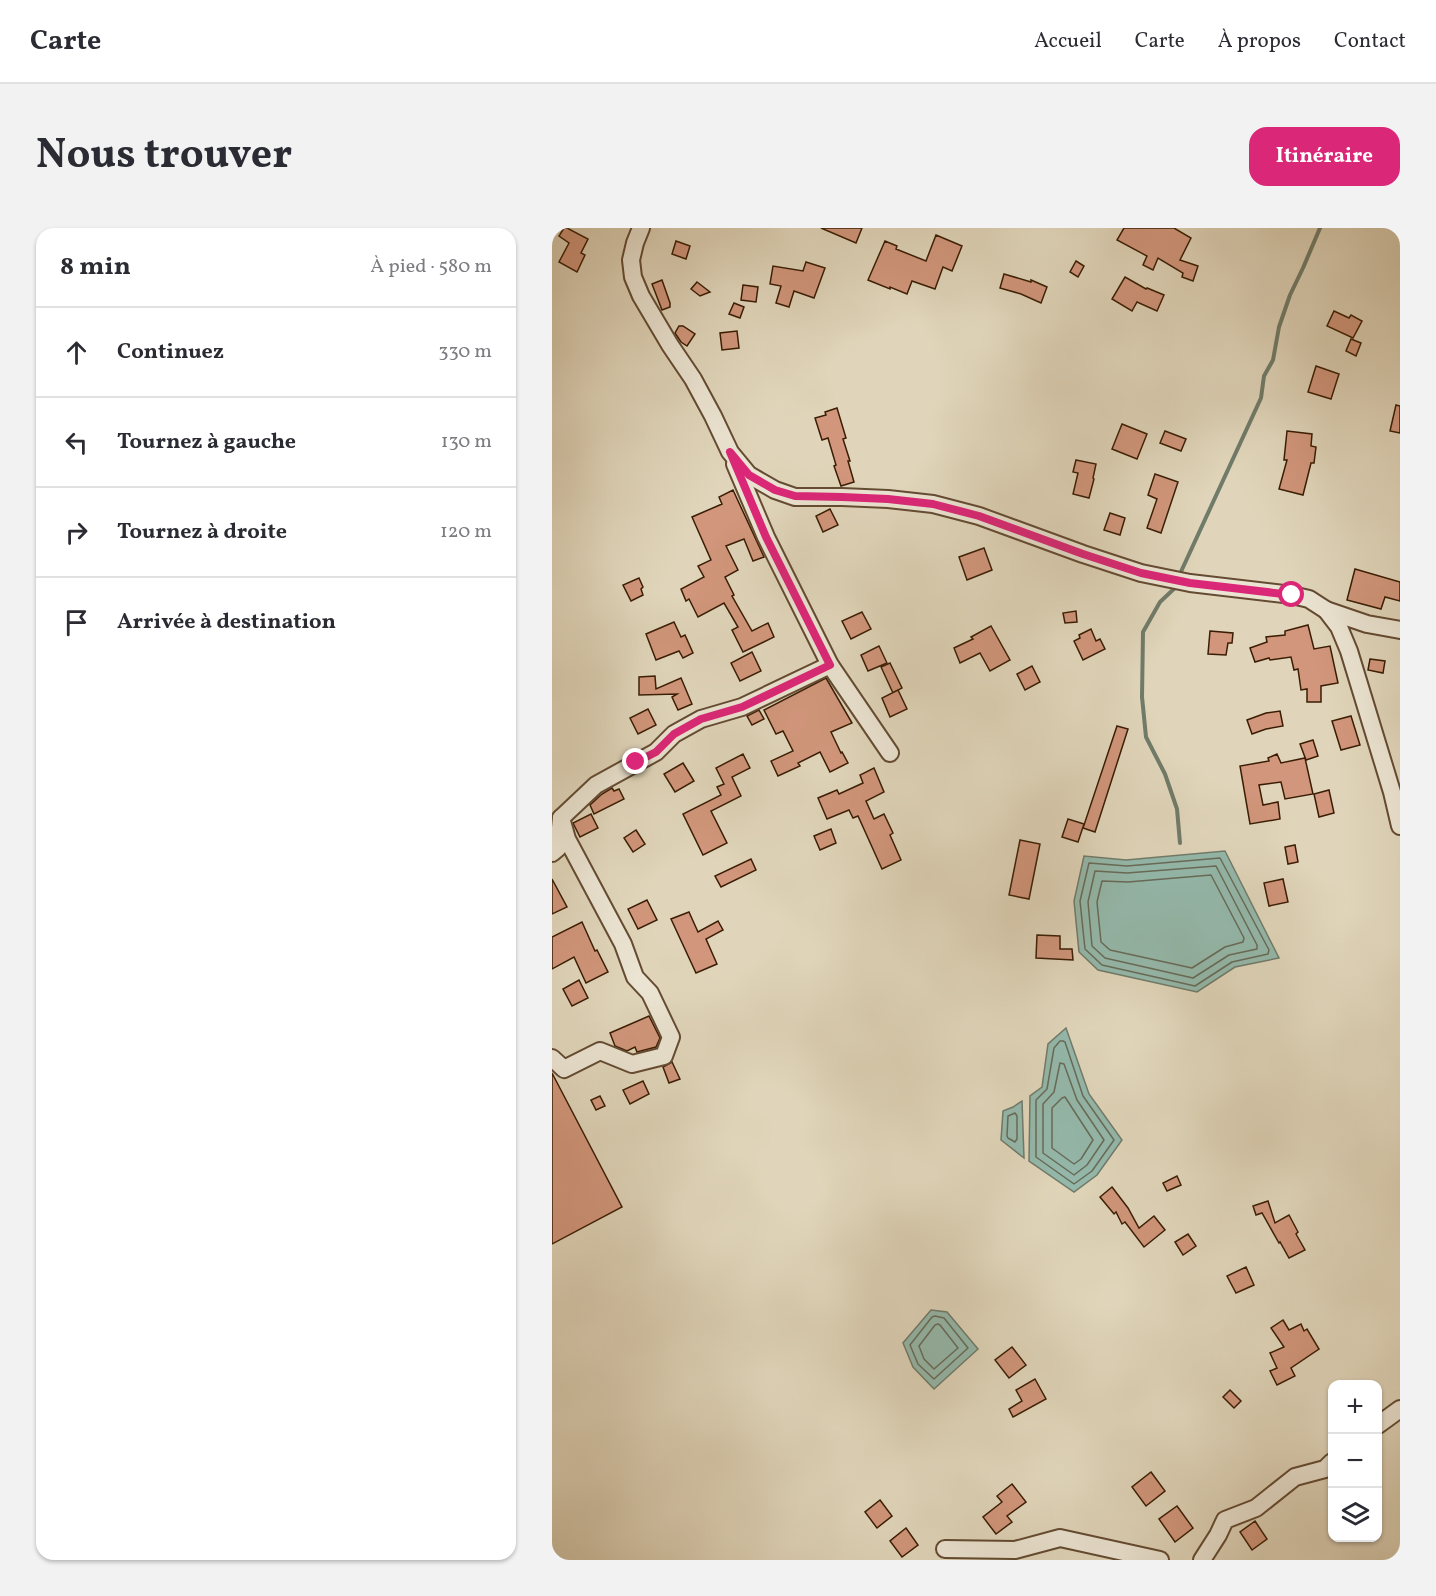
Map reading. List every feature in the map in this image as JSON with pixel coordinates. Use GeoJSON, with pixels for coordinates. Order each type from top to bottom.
{"type":"FeatureCollection","features":[{"type":"Feature","properties":{"kind":"street"},"geometry":{"type":"LineString","coordinates":[[641,228],[631,260],[633,277],[641,296],[713,416],[766,537],[830,665],[890,753]]}},
{"type":"Feature","properties":{"kind":"street"},"geometry":{"type":"LineString","coordinates":[[730,452],[749,475],[775,490],[795,496],[888,499],[933,504],[979,516],[1116,565],[1172,580],[1292,595],[1309,599],[1326,610],[1367,624],[1400,630]]}},
{"type":"Feature","properties":{"kind":"street"},"geometry":{"type":"LineString","coordinates":[[1326,610],[1339,627],[1349,651],[1392,792],[1400,826]]}},
{"type":"Feature","properties":{"kind":"street"},"geometry":{"type":"LineString","coordinates":[[552,853],[558,848],[561,818],[596,785],[656,752],[674,734],[701,719],[742,707],[830,665]]}},
{"type":"Feature","properties":{"kind":"street"},"geometry":{"type":"LineString","coordinates":[[552,1058],[564,1069],[600,1051],[632,1064],[664,1056],[672,1037],[650,993],[634,977],[623,944],[567,839],[561,818]]}},
{"type":"Feature","properties":{"kind":"street"},"geometry":{"type":"LineString","coordinates":[[1382,1422],[1400,1409]]}},
{"type":"Feature","properties":{"kind":"street"},"geometry":{"type":"LineString","coordinates":[[1202,1560],[1225,1520],[1257,1508],[1295,1477],[1325,1469],[1328,1466]]}},
{"type":"Feature","properties":{"kind":"street"},"geometry":{"type":"LineString","coordinates":[[945,1550],[1015,1550],[1060,1538],[1160,1560]]}},
{"type":"Feature","properties":{"kind":"water"},"geometry":{"type":"Polygon","coordinates":[[[1225,851],[1279,958],[1235,967],[1197,992],[1098,970],[1079,952],[1074,901],[1084,856],[1126,860],[1225,851]]]}},
{"type":"Feature","properties":{"kind":"water"},"geometry":{"type":"Polygon","coordinates":[[[1066,1028],[1089,1094],[1122,1140],[1097,1175],[1074,1192],[1029,1161],[1030,1096],[1042,1087],[1048,1044],[1066,1028]]]}},
{"type":"Feature","properties":{"kind":"water"},"geometry":{"type":"Polygon","coordinates":[[[1022,1101],[1024,1158],[1001,1140],[1003,1111],[1022,1101]]]}},
{"type":"Feature","properties":{"kind":"water"},"geometry":{"type":"Polygon","coordinates":[[[931,1310],[947,1312],[978,1349],[934,1389],[913,1367],[903,1343],[931,1310]]]}},
{"type":"Feature","properties":{"kind":"building"},"geometry":{"type":"Polygon","coordinates":[[[564,228],[588,239],[581,253],[585,255],[577,272],[559,262],[569,243],[559,236],[564,228]]]}},
{"type":"Feature","properties":{"kind":"building"},"geometry":{"type":"Polygon","coordinates":[[[821,228],[862,228],[856,243],[821,228]]]}},
{"type":"Feature","properties":{"kind":"building"},"geometry":{"type":"Polygon","coordinates":[[[1124,228],[1174,228],[1191,238],[1180,260],[1198,266],[1193,281],[1182,277],[1183,273],[1158,258],[1153,270],[1143,265],[1147,256],[1117,240],[1124,228]]]}},
{"type":"Feature","properties":{"kind":"building"},"geometry":{"type":"Polygon","coordinates":[[[936,235],[962,246],[952,271],[943,267],[935,289],[912,281],[907,294],[868,280],[885,241],[897,246],[896,249],[926,261],[936,235]]]}},
{"type":"Feature","properties":{"kind":"building"},"geometry":{"type":"Polygon","coordinates":[[[676,241],[690,246],[686,259],[672,254],[676,241]]]}},
{"type":"Feature","properties":{"kind":"building"},"geometry":{"type":"Polygon","coordinates":[[[1076,261],[1084,266],[1078,277],[1070,272],[1076,261]]]}},
{"type":"Feature","properties":{"kind":"building"},"geometry":{"type":"Polygon","coordinates":[[[806,262],[825,268],[814,298],[794,291],[789,307],[776,303],[781,286],[770,284],[773,266],[803,271],[806,262]]]}},
{"type":"Feature","properties":{"kind":"building"},"geometry":{"type":"Polygon","coordinates":[[[1004,274],[1031,282],[1031,280],[1047,287],[1041,303],[1000,288],[1004,274]]]}},
{"type":"Feature","properties":{"kind":"building"},"geometry":{"type":"Polygon","coordinates":[[[1125,277],[1146,289],[1164,295],[1157,311],[1137,302],[1132,311],[1112,299],[1125,277]]]}},
{"type":"Feature","properties":{"kind":"building"},"geometry":{"type":"Polygon","coordinates":[[[662,280],[670,307],[662,310],[652,284],[662,280]]]}},
{"type":"Feature","properties":{"kind":"building"},"geometry":{"type":"Polygon","coordinates":[[[697,282],[710,292],[700,296],[691,289],[697,282]]]}},
{"type":"Feature","properties":{"kind":"building"},"geometry":{"type":"Polygon","coordinates":[[[743,285],[758,287],[756,302],[741,300],[743,285]]]}},
{"type":"Feature","properties":{"kind":"building"},"geometry":{"type":"Polygon","coordinates":[[[734,303],[744,307],[740,318],[729,314],[734,303]]]}},
{"type":"Feature","properties":{"kind":"building"},"geometry":{"type":"Polygon","coordinates":[[[1334,311],[1349,318],[1351,315],[1362,321],[1353,338],[1327,326],[1334,311]]]}},
{"type":"Feature","properties":{"kind":"building"},"geometry":{"type":"Polygon","coordinates":[[[679,326],[695,334],[687,346],[675,333],[679,326]]]}},
{"type":"Feature","properties":{"kind":"building"},"geometry":{"type":"Polygon","coordinates":[[[737,331],[739,348],[722,350],[720,333],[737,331]]]}},
{"type":"Feature","properties":{"kind":"building"},"geometry":{"type":"Polygon","coordinates":[[[1351,339],[1361,343],[1356,356],[1346,351],[1351,339]]]}},
{"type":"Feature","properties":{"kind":"building"},"geometry":{"type":"Polygon","coordinates":[[[1316,366],[1339,374],[1331,399],[1308,392],[1316,366]]]}},
{"type":"Feature","properties":{"kind":"building"},"geometry":{"type":"Polygon","coordinates":[[[1396,405],[1400,406],[1400,433],[1390,431],[1396,405]]]}},
{"type":"Feature","properties":{"kind":"building"},"geometry":{"type":"Polygon","coordinates":[[[837,408],[846,438],[843,439],[854,482],[841,486],[828,438],[822,440],[815,418],[826,415],[825,412],[837,408]]]}},
{"type":"Feature","properties":{"kind":"building"},"geometry":{"type":"Polygon","coordinates":[[[1122,424],[1147,434],[1137,459],[1112,449],[1122,424]]]}},
{"type":"Feature","properties":{"kind":"building"},"geometry":{"type":"Polygon","coordinates":[[[1165,431],[1186,439],[1181,451],[1160,443],[1165,431]]]}},
{"type":"Feature","properties":{"kind":"building"},"geometry":{"type":"Polygon","coordinates":[[[1287,431],[1312,434],[1311,446],[1316,447],[1314,463],[1311,463],[1303,495],[1279,489],[1287,460],[1284,460],[1287,431]]]}},
{"type":"Feature","properties":{"kind":"building"},"geometry":{"type":"Polygon","coordinates":[[[1076,460],[1096,464],[1089,498],[1073,494],[1078,473],[1073,472],[1076,460]]]}},
{"type":"Feature","properties":{"kind":"building"},"geometry":{"type":"Polygon","coordinates":[[[1155,474],[1178,482],[1161,533],[1147,528],[1157,499],[1148,495],[1155,474]]]}},
{"type":"Feature","properties":{"kind":"building"},"geometry":{"type":"Polygon","coordinates":[[[733,490],[764,557],[753,561],[744,539],[726,546],[738,570],[725,577],[734,595],[732,596],[752,631],[768,623],[774,637],[743,652],[732,630],[738,627],[724,603],[698,617],[689,599],[686,601],[681,589],[704,577],[698,566],[711,560],[692,517],[722,504],[719,497],[733,490]]]}},
{"type":"Feature","properties":{"kind":"building"},"geometry":{"type":"Polygon","coordinates":[[[830,509],[838,525],[823,532],[816,516],[830,509]]]}},
{"type":"Feature","properties":{"kind":"building"},"geometry":{"type":"Polygon","coordinates":[[[1110,513],[1125,518],[1120,535],[1104,530],[1110,513]]]}},
{"type":"Feature","properties":{"kind":"building"},"geometry":{"type":"Polygon","coordinates":[[[984,548],[992,570],[967,580],[959,557],[984,548]]]}},
{"type":"Feature","properties":{"kind":"building"},"geometry":{"type":"Polygon","coordinates":[[[1355,569],[1400,582],[1400,601],[1385,597],[1381,609],[1347,600],[1355,569]]]}},
{"type":"Feature","properties":{"kind":"building"},"geometry":{"type":"Polygon","coordinates":[[[639,578],[643,587],[641,589],[643,595],[631,601],[623,585],[639,578]]]}},
{"type":"Feature","properties":{"kind":"building"},"geometry":{"type":"Polygon","coordinates":[[[1076,611],[1077,622],[1065,623],[1063,613],[1076,611]]]}},
{"type":"Feature","properties":{"kind":"building"},"geometry":{"type":"Polygon","coordinates":[[[862,612],[871,629],[851,639],[842,621],[862,612]]]}},
{"type":"Feature","properties":{"kind":"building"},"geometry":{"type":"Polygon","coordinates":[[[674,622],[681,637],[685,635],[693,653],[683,658],[679,651],[656,660],[646,634],[674,622]]]}},
{"type":"Feature","properties":{"kind":"building"},"geometry":{"type":"Polygon","coordinates":[[[1308,625],[1314,649],[1330,646],[1338,683],[1321,686],[1321,702],[1307,702],[1307,689],[1301,690],[1298,669],[1294,670],[1291,657],[1270,660],[1269,658],[1255,662],[1250,648],[1267,642],[1266,637],[1285,635],[1285,631],[1308,625]]]}},
{"type":"Feature","properties":{"kind":"building"},"geometry":{"type":"Polygon","coordinates":[[[991,626],[1010,660],[990,671],[980,653],[960,663],[954,648],[973,639],[971,637],[991,626]]]}},
{"type":"Feature","properties":{"kind":"building"},"geometry":{"type":"Polygon","coordinates":[[[1091,629],[1096,641],[1100,639],[1105,649],[1083,660],[1074,641],[1080,638],[1079,635],[1091,629]]]}},
{"type":"Feature","properties":{"kind":"building"},"geometry":{"type":"Polygon","coordinates":[[[1210,631],[1233,633],[1232,643],[1228,643],[1226,655],[1208,654],[1210,631]]]}},
{"type":"Feature","properties":{"kind":"building"},"geometry":{"type":"Polygon","coordinates":[[[879,646],[887,663],[868,671],[861,655],[879,646]]]}},
{"type":"Feature","properties":{"kind":"building"},"geometry":{"type":"Polygon","coordinates":[[[752,652],[761,671],[740,681],[731,663],[752,652]]]}},
{"type":"Feature","properties":{"kind":"building"},"geometry":{"type":"Polygon","coordinates":[[[1370,659],[1385,661],[1383,673],[1368,670],[1370,659]]]}},
{"type":"Feature","properties":{"kind":"building"},"geometry":{"type":"Polygon","coordinates":[[[890,663],[902,688],[893,693],[881,667],[890,663]]]}},
{"type":"Feature","properties":{"kind":"building"},"geometry":{"type":"Polygon","coordinates":[[[1032,666],[1040,682],[1025,690],[1017,674],[1032,666]]]}},
{"type":"Feature","properties":{"kind":"building"},"geometry":{"type":"Polygon","coordinates":[[[655,676],[656,689],[681,678],[692,704],[678,710],[672,697],[677,694],[639,695],[639,677],[655,676]]]}},
{"type":"Feature","properties":{"kind":"building"},"geometry":{"type":"Polygon","coordinates":[[[826,678],[852,723],[831,732],[848,763],[830,772],[820,752],[798,763],[800,766],[778,776],[771,761],[793,751],[783,731],[776,734],[764,710],[826,678]]]}},
{"type":"Feature","properties":{"kind":"building"},"geometry":{"type":"Polygon","coordinates":[[[898,690],[907,709],[890,717],[882,698],[898,690]]]}},
{"type":"Feature","properties":{"kind":"building"},"geometry":{"type":"Polygon","coordinates":[[[648,709],[656,725],[638,734],[630,718],[648,709]]]}},
{"type":"Feature","properties":{"kind":"building"},"geometry":{"type":"Polygon","coordinates":[[[759,710],[764,719],[752,725],[747,716],[759,710]]]}},
{"type":"Feature","properties":{"kind":"building"},"geometry":{"type":"Polygon","coordinates":[[[1280,711],[1283,726],[1252,734],[1247,720],[1280,711]]]}},
{"type":"Feature","properties":{"kind":"building"},"geometry":{"type":"Polygon","coordinates":[[[1351,716],[1360,745],[1341,750],[1332,721],[1351,716]]]}},
{"type":"Feature","properties":{"kind":"building"},"geometry":{"type":"Polygon","coordinates":[[[1117,726],[1128,729],[1095,832],[1083,828],[1117,726]]]}},
{"type":"Feature","properties":{"kind":"building"},"geometry":{"type":"Polygon","coordinates":[[[1313,740],[1318,756],[1306,760],[1300,744],[1313,740]]]}},
{"type":"Feature","properties":{"kind":"building"},"geometry":{"type":"Polygon","coordinates":[[[743,754],[750,768],[732,777],[741,796],[711,811],[727,843],[703,855],[683,814],[721,795],[717,787],[724,784],[716,768],[743,754]]]}},
{"type":"Feature","properties":{"kind":"building"},"geometry":{"type":"Polygon","coordinates":[[[1277,754],[1281,763],[1305,758],[1313,794],[1285,799],[1281,782],[1259,785],[1263,805],[1278,802],[1280,819],[1250,824],[1240,766],[1269,761],[1268,758],[1277,754]]]}},
{"type":"Feature","properties":{"kind":"building"},"geometry":{"type":"Polygon","coordinates":[[[683,763],[694,781],[675,792],[664,774],[683,763]]]}},
{"type":"Feature","properties":{"kind":"building"},"geometry":{"type":"Polygon","coordinates":[[[874,768],[884,792],[866,801],[874,819],[884,814],[893,833],[890,835],[901,860],[882,869],[858,816],[853,818],[849,810],[827,819],[818,798],[837,790],[839,794],[863,783],[860,775],[874,768]]]}},
{"type":"Feature","properties":{"kind":"building"},"geometry":{"type":"Polygon","coordinates":[[[612,788],[614,791],[619,789],[624,799],[594,814],[590,805],[612,788]]]}},
{"type":"Feature","properties":{"kind":"building"},"geometry":{"type":"Polygon","coordinates":[[[1329,790],[1334,813],[1319,817],[1314,794],[1329,790]]]}},
{"type":"Feature","properties":{"kind":"building"},"geometry":{"type":"Polygon","coordinates":[[[591,814],[598,828],[580,837],[573,823],[591,814]]]}},
{"type":"Feature","properties":{"kind":"building"},"geometry":{"type":"Polygon","coordinates":[[[1068,819],[1084,824],[1078,842],[1062,837],[1068,819]]]}},
{"type":"Feature","properties":{"kind":"building"},"geometry":{"type":"Polygon","coordinates":[[[831,829],[836,843],[820,850],[814,836],[831,829]]]}},
{"type":"Feature","properties":{"kind":"building"},"geometry":{"type":"Polygon","coordinates":[[[636,830],[645,844],[633,852],[624,838],[636,830]]]}},
{"type":"Feature","properties":{"kind":"building"},"geometry":{"type":"Polygon","coordinates":[[[1020,840],[1040,844],[1029,899],[1009,895],[1020,840]]]}},
{"type":"Feature","properties":{"kind":"building"},"geometry":{"type":"Polygon","coordinates":[[[1295,845],[1298,862],[1288,864],[1285,847],[1295,845]]]}},
{"type":"Feature","properties":{"kind":"building"},"geometry":{"type":"Polygon","coordinates":[[[751,859],[756,870],[721,887],[715,876],[751,859]]]}},
{"type":"Feature","properties":{"kind":"building"},"geometry":{"type":"Polygon","coordinates":[[[552,879],[567,907],[552,914],[552,879]]]}},
{"type":"Feature","properties":{"kind":"building"},"geometry":{"type":"Polygon","coordinates":[[[1283,879],[1288,902],[1269,906],[1264,883],[1283,879]]]}},
{"type":"Feature","properties":{"kind":"building"},"geometry":{"type":"Polygon","coordinates":[[[647,900],[657,920],[638,929],[628,909],[647,900]]]}},
{"type":"Feature","properties":{"kind":"building"},"geometry":{"type":"Polygon","coordinates":[[[689,912],[698,932],[718,921],[723,930],[706,939],[717,964],[696,973],[671,919],[689,912]]]}},
{"type":"Feature","properties":{"kind":"building"},"geometry":{"type":"Polygon","coordinates":[[[582,922],[595,951],[597,950],[608,972],[586,983],[574,957],[552,969],[552,937],[582,922]]]}},
{"type":"Feature","properties":{"kind":"building"},"geometry":{"type":"Polygon","coordinates":[[[1037,935],[1060,936],[1060,949],[1072,949],[1073,960],[1036,958],[1037,935]]]}},
{"type":"Feature","properties":{"kind":"building"},"geometry":{"type":"Polygon","coordinates":[[[579,980],[588,998],[572,1006],[563,989],[579,980]]]}},
{"type":"Feature","properties":{"kind":"building"},"geometry":{"type":"Polygon","coordinates":[[[649,1016],[660,1038],[656,1047],[637,1052],[635,1047],[627,1051],[615,1046],[610,1033],[649,1016]]]}},
{"type":"Feature","properties":{"kind":"building"},"geometry":{"type":"Polygon","coordinates":[[[672,1062],[680,1079],[669,1083],[663,1067],[672,1062]]]}},
{"type":"Feature","properties":{"kind":"building"},"geometry":{"type":"Polygon","coordinates":[[[552,1073],[622,1207],[552,1244],[552,1073]]]}},
{"type":"Feature","properties":{"kind":"building"},"geometry":{"type":"Polygon","coordinates":[[[643,1081],[649,1094],[630,1104],[623,1090],[643,1081]]]}},
{"type":"Feature","properties":{"kind":"building"},"geometry":{"type":"Polygon","coordinates":[[[600,1096],[605,1106],[596,1110],[591,1100],[600,1096]]]}},
{"type":"Feature","properties":{"kind":"building"},"geometry":{"type":"Polygon","coordinates":[[[1177,1176],[1181,1185],[1167,1191],[1163,1183],[1177,1176]]]}},
{"type":"Feature","properties":{"kind":"building"},"geometry":{"type":"Polygon","coordinates":[[[1112,1187],[1128,1208],[1139,1228],[1154,1216],[1165,1230],[1144,1247],[1125,1222],[1122,1224],[1116,1212],[1114,1214],[1100,1197],[1112,1187]]]}},
{"type":"Feature","properties":{"kind":"building"},"geometry":{"type":"Polygon","coordinates":[[[1268,1201],[1275,1223],[1289,1215],[1305,1250],[1289,1258],[1262,1213],[1256,1215],[1253,1206],[1268,1201]]]}},
{"type":"Feature","properties":{"kind":"building"},"geometry":{"type":"Polygon","coordinates":[[[1188,1234],[1196,1246],[1183,1255],[1175,1242],[1188,1234]]]}},
{"type":"Feature","properties":{"kind":"building"},"geometry":{"type":"Polygon","coordinates":[[[1246,1267],[1254,1285],[1236,1293],[1227,1276],[1246,1267]]]}},
{"type":"Feature","properties":{"kind":"building"},"geometry":{"type":"Polygon","coordinates":[[[1283,1320],[1289,1330],[1301,1324],[1304,1331],[1307,1329],[1319,1349],[1291,1368],[1295,1376],[1277,1385],[1270,1371],[1277,1368],[1270,1353],[1284,1347],[1271,1328],[1283,1320]]]}},
{"type":"Feature","properties":{"kind":"building"},"geometry":{"type":"Polygon","coordinates":[[[1012,1347],[1026,1365],[1009,1378],[995,1360],[1012,1347]]]}},
{"type":"Feature","properties":{"kind":"building"},"geometry":{"type":"Polygon","coordinates":[[[1035,1379],[1046,1399],[1013,1417],[1009,1409],[1022,1401],[1016,1390],[1035,1379]]]}},
{"type":"Feature","properties":{"kind":"building"},"geometry":{"type":"Polygon","coordinates":[[[1230,1390],[1241,1401],[1234,1408],[1223,1397],[1230,1390]]]}},
{"type":"Feature","properties":{"kind":"building"},"geometry":{"type":"Polygon","coordinates":[[[1151,1472],[1165,1491],[1146,1506],[1132,1487],[1151,1472]]]}},
{"type":"Feature","properties":{"kind":"building"},"geometry":{"type":"Polygon","coordinates":[[[1012,1484],[1026,1502],[1007,1516],[1012,1522],[996,1534],[983,1517],[1002,1502],[997,1496],[1012,1484]]]}},
{"type":"Feature","properties":{"kind":"building"},"geometry":{"type":"Polygon","coordinates":[[[880,1500],[892,1516],[877,1528],[865,1512],[880,1500]]]}},
{"type":"Feature","properties":{"kind":"building"},"geometry":{"type":"Polygon","coordinates":[[[1177,1506],[1193,1528],[1175,1542],[1159,1519],[1177,1506]]]}},
{"type":"Feature","properties":{"kind":"building"},"geometry":{"type":"Polygon","coordinates":[[[1255,1521],[1267,1539],[1252,1550],[1240,1532],[1255,1521]]]}},
{"type":"Feature","properties":{"kind":"building"},"geometry":{"type":"Polygon","coordinates":[[[906,1528],[918,1545],[902,1557],[890,1541],[906,1528]]]}},
{"type":"Feature","properties":{"kind":"waterway"},"geometry":{"type":"LineString","coordinates":[[1179,576],[1261,398],[1264,376],[1273,360],[1279,327],[1290,295],[1320,228]]}},
{"type":"Feature","properties":{"kind":"waterway"},"geometry":{"type":"LineString","coordinates":[[1177,586],[1160,602],[1143,632],[1142,697],[1146,737],[1165,774],[1177,809],[1180,843]]}},
{"type":"Feature","properties":{"kind":"route"},"geometry":{"type":"LineString","coordinates":[[636,762],[656,752],[674,734],[701,719],[742,707],[830,665],[766,537],[730,452],[749,475],[775,490],[795,496],[888,499],[933,504],[979,516],[1141,573],[1190,583],[1292,595]]}}]}
